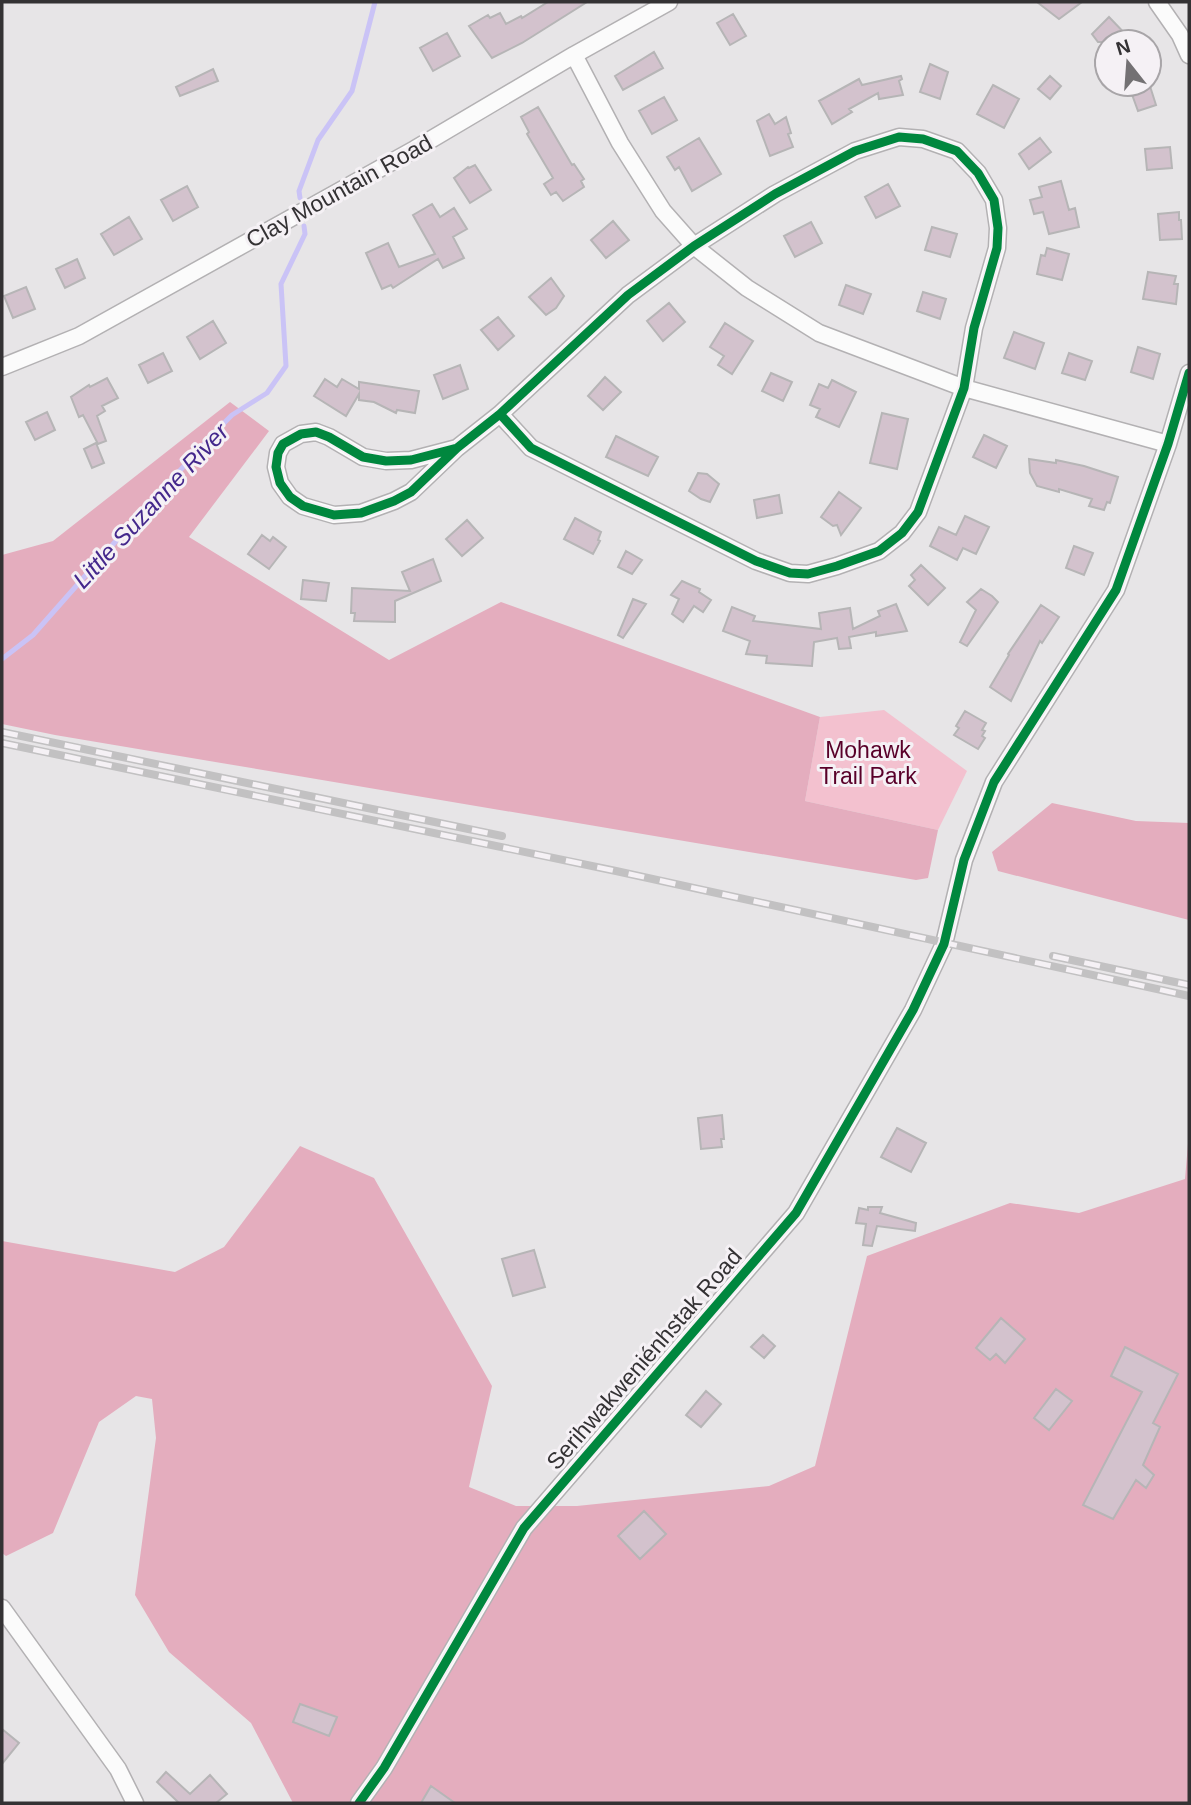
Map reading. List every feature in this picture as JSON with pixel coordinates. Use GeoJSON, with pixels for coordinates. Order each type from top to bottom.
{"type":"FeatureCollection","features":[{"type":"Feature","properties":{"kind":"street","name":"Clay Mountain Road"},"geometry":{"type":"LineString","coordinates":[[2,367],[79,336],[403,156],[573,55],[669,2]]}},
{"type":"Feature","properties":{"kind":"street"},"geometry":{"type":"LineString","coordinates":[[1157,2],[1180,35],[1189,55]]}},
{"type":"Feature","properties":{"kind":"street"},"geometry":{"type":"LineString","coordinates":[[573,55],[621,143],[663,211],[695,246],[747,288],[819,333],[964,388],[1168,444]]}},
{"type":"Feature","properties":{"kind":"street"},"geometry":{"type":"LineString","coordinates":[[457,448],[411,460],[386,461],[363,457],[316,432],[302,434],[283,444],[278,453],[276,467],[280,484],[290,497],[303,506],[334,514],[361,513],[411,492],[628,295],[695,246],[775,194],[855,151],[899,137],[923,139],[957,151],[978,173],[994,200],[998,228],[997,248],[974,328],[964,388],[918,512],[902,533],[879,551],[808,574],[790,573],[756,561],[531,448],[500,414]]}},
{"type":"Feature","properties":{"kind":"street","name":"Serihwakweniénhstak Road"},"geometry":{"type":"LineString","coordinates":[[359,1803],[384,1768],[524,1528],[796,1213],[913,1010],[947,934],[964,860],[994,782],[1116,590],[1168,444],[1189,373]]}},
{"type":"Feature","properties":{"kind":"street"},"geometry":{"type":"LineString","coordinates":[[2,1608],[118,1769],[135,1803]]}},
{"type":"Feature","properties":{"kind":"green space","name":"Mohawk Trail Park"},"geometry":{"type":"Polygon","coordinates":[[[884,710],[967,771],[938,830],[805,801],[820,717],[884,710]]]}},
{"type":"Feature","properties":{"kind":"shaded area"},"geometry":{"type":"Polygon","coordinates":[[[230,402],[269,431],[189,537],[389,660],[501,602],[820,717],[805,801],[938,830],[928,878],[916,880],[2,724],[2,555],[53,541],[230,402]]]}},
{"type":"Feature","properties":{"kind":"shaded area"},"geometry":{"type":"Polygon","coordinates":[[[1052,803],[1136,821],[1189,823],[1189,920],[998,871],[992,852],[1052,803]]]}},
{"type":"Feature","properties":{"kind":"shaded area"},"geometry":{"type":"Polygon","coordinates":[[[1189,1132],[1189,1803],[293,1803],[251,1723],[169,1652],[135,1595],[156,1438],[152,1399],[136,1396],[99,1422],[53,1533],[6,1556],[2,1553],[2,1241],[175,1272],[224,1247],[300,1146],[374,1178],[492,1386],[469,1487],[516,1506],[577,1506],[769,1486],[815,1466],[867,1256],[1010,1203],[1079,1213],[1185,1179],[1189,1132]]]}},
{"type":"Feature","properties":{"kind":"building"},"geometry":{"type":"Polygon","coordinates":[[[548,2],[587,2],[522,43],[492,58],[469,26],[488,15],[490,18],[500,13],[506,24],[521,16],[522,18],[548,2]]]}},
{"type":"Feature","properties":{"kind":"building"},"geometry":{"type":"Polygon","coordinates":[[[1037,2],[1082,2],[1059,19],[1037,2]]]}},
{"type":"Feature","properties":{"kind":"building"},"geometry":{"type":"Polygon","coordinates":[[[733,14],[746,36],[730,45],[717,23],[733,14]]]}},
{"type":"Feature","properties":{"kind":"building"},"geometry":{"type":"Polygon","coordinates":[[[1109,17],[1120,28],[1098,28],[1109,17]]]}},
{"type":"Feature","properties":{"kind":"building"},"geometry":{"type":"Polygon","coordinates":[[[447,33],[460,56],[433,71],[420,48],[447,33]]]}},
{"type":"Feature","properties":{"kind":"building"},"geometry":{"type":"Polygon","coordinates":[[[654,52],[663,68],[623,90],[615,76],[654,52]]]}},
{"type":"Feature","properties":{"kind":"building"},"geometry":{"type":"Polygon","coordinates":[[[930,64],[948,72],[940,99],[920,92],[930,64]]]}},
{"type":"Feature","properties":{"kind":"building"},"geometry":{"type":"Polygon","coordinates":[[[213,69],[218,81],[180,96],[176,87],[213,69]]]}},
{"type":"Feature","properties":{"kind":"building"},"geometry":{"type":"Polygon","coordinates":[[[901,76],[899,81],[903,95],[879,99],[878,93],[849,109],[852,112],[832,124],[819,101],[859,79],[862,85],[901,76]]]}},
{"type":"Feature","properties":{"kind":"building"},"geometry":{"type":"Polygon","coordinates":[[[1050,76],[1061,86],[1050,99],[1038,89],[1050,76]]]}},
{"type":"Feature","properties":{"kind":"building"},"geometry":{"type":"Polygon","coordinates":[[[993,85],[1019,99],[1004,128],[977,114],[993,85]]]}},
{"type":"Feature","properties":{"kind":"building"},"geometry":{"type":"Polygon","coordinates":[[[664,97],[677,120],[652,134],[639,111],[664,97]]]}},
{"type":"Feature","properties":{"kind":"building"},"geometry":{"type":"Polygon","coordinates":[[[1133,98],[1154,98],[1156,105],[1138,111],[1133,98]]]}},
{"type":"Feature","properties":{"kind":"building"},"geometry":{"type":"Polygon","coordinates":[[[538,107],[572,165],[574,164],[584,179],[581,181],[584,187],[563,201],[556,192],[551,195],[544,184],[553,178],[527,134],[529,132],[521,117],[538,107]]]}},
{"type":"Feature","properties":{"kind":"building"},"geometry":{"type":"Polygon","coordinates":[[[769,114],[775,124],[786,117],[793,147],[770,156],[757,121],[769,114]]]}},
{"type":"Feature","properties":{"kind":"building"},"geometry":{"type":"Polygon","coordinates":[[[699,138],[721,174],[692,191],[679,167],[675,170],[667,157],[699,138]]]}},
{"type":"Feature","properties":{"kind":"building"},"geometry":{"type":"Polygon","coordinates":[[[1040,138],[1051,152],[1029,169],[1019,154],[1040,138]]]}},
{"type":"Feature","properties":{"kind":"building"},"geometry":{"type":"Polygon","coordinates":[[[1170,147],[1172,168],[1147,170],[1145,149],[1170,147]]]}},
{"type":"Feature","properties":{"kind":"building"},"geometry":{"type":"Polygon","coordinates":[[[475,165],[491,190],[470,203],[454,178],[475,165]]]}},
{"type":"Feature","properties":{"kind":"building"},"geometry":{"type":"Polygon","coordinates":[[[1061,181],[1069,210],[1075,208],[1079,227],[1049,234],[1043,212],[1034,214],[1030,200],[1042,197],[1039,187],[1061,181]]]}},
{"type":"Feature","properties":{"kind":"building"},"geometry":{"type":"Polygon","coordinates":[[[888,184],[900,206],[876,218],[865,197],[888,184]]]}},
{"type":"Feature","properties":{"kind":"building"},"geometry":{"type":"Polygon","coordinates":[[[187,186],[198,207],[173,221],[161,200],[187,186]]]}},
{"type":"Feature","properties":{"kind":"building"},"geometry":{"type":"Polygon","coordinates":[[[432,204],[440,217],[454,208],[467,229],[453,237],[464,258],[443,268],[438,259],[393,288],[391,285],[382,289],[366,253],[388,243],[399,267],[435,254],[413,215],[432,204]]]}},
{"type":"Feature","properties":{"kind":"building"},"geometry":{"type":"Polygon","coordinates":[[[1179,212],[1182,239],[1160,240],[1158,214],[1179,212]]]}},
{"type":"Feature","properties":{"kind":"building"},"geometry":{"type":"Polygon","coordinates":[[[129,217],[142,239],[114,255],[101,234],[129,217]]]}},
{"type":"Feature","properties":{"kind":"building"},"geometry":{"type":"Polygon","coordinates":[[[613,221],[629,240],[606,258],[591,240],[613,221]]]}},
{"type":"Feature","properties":{"kind":"building"},"geometry":{"type":"Polygon","coordinates":[[[811,222],[822,243],[795,257],[784,236],[811,222]]]}},
{"type":"Feature","properties":{"kind":"building"},"geometry":{"type":"Polygon","coordinates":[[[932,227],[957,234],[950,257],[925,250],[932,227]]]}},
{"type":"Feature","properties":{"kind":"building"},"geometry":{"type":"Polygon","coordinates":[[[1047,248],[1069,254],[1062,280],[1037,274],[1041,255],[1045,256],[1047,248]]]}},
{"type":"Feature","properties":{"kind":"building"},"geometry":{"type":"Polygon","coordinates":[[[77,259],[85,278],[65,288],[56,269],[77,259]]]}},
{"type":"Feature","properties":{"kind":"building"},"geometry":{"type":"Polygon","coordinates":[[[1148,272],[1176,276],[1176,304],[1143,299],[1148,272]]]}},
{"type":"Feature","properties":{"kind":"building"},"geometry":{"type":"Polygon","coordinates":[[[551,278],[564,296],[556,308],[546,315],[529,297],[551,278]]]}},
{"type":"Feature","properties":{"kind":"building"},"geometry":{"type":"Polygon","coordinates":[[[846,285],[871,294],[863,314],[839,305],[846,285]]]}},
{"type":"Feature","properties":{"kind":"building"},"geometry":{"type":"Polygon","coordinates":[[[26,287],[35,309],[13,318],[4,296],[26,287]]]}},
{"type":"Feature","properties":{"kind":"building"},"geometry":{"type":"Polygon","coordinates":[[[923,292],[946,299],[940,319],[917,311],[923,292]]]}},
{"type":"Feature","properties":{"kind":"building"},"geometry":{"type":"Polygon","coordinates":[[[669,303],[685,322],[663,341],[647,321],[669,303]]]}},
{"type":"Feature","properties":{"kind":"building"},"geometry":{"type":"Polygon","coordinates":[[[498,317],[514,336],[498,350],[481,330],[498,317]]]}},
{"type":"Feature","properties":{"kind":"building"},"geometry":{"type":"Polygon","coordinates":[[[213,321],[226,343],[200,359],[187,337],[213,321]]]}},
{"type":"Feature","properties":{"kind":"building"},"geometry":{"type":"Polygon","coordinates":[[[725,323],[753,341],[732,374],[718,365],[724,356],[710,347],[725,323]]]}},
{"type":"Feature","properties":{"kind":"building"},"geometry":{"type":"Polygon","coordinates":[[[1014,332],[1044,343],[1035,369],[1004,358],[1014,332]]]}},
{"type":"Feature","properties":{"kind":"building"},"geometry":{"type":"Polygon","coordinates":[[[1138,347],[1160,354],[1153,379],[1131,372],[1138,347]]]}},
{"type":"Feature","properties":{"kind":"building"},"geometry":{"type":"Polygon","coordinates":[[[163,353],[172,371],[148,383],[139,365],[163,353]]]}},
{"type":"Feature","properties":{"kind":"building"},"geometry":{"type":"Polygon","coordinates":[[[1069,353],[1092,361],[1085,380],[1062,373],[1069,353]]]}},
{"type":"Feature","properties":{"kind":"building"},"geometry":{"type":"Polygon","coordinates":[[[460,365],[468,389],[443,399],[434,375],[460,365]]]}},
{"type":"Feature","properties":{"kind":"building"},"geometry":{"type":"Polygon","coordinates":[[[771,373],[792,382],[783,401],[762,391],[771,373]]]}},
{"type":"Feature","properties":{"kind":"building"},"geometry":{"type":"Polygon","coordinates":[[[605,377],[621,392],[603,410],[588,396],[605,377]]]}},
{"type":"Feature","properties":{"kind":"building"},"geometry":{"type":"Polygon","coordinates":[[[107,378],[118,398],[102,406],[105,411],[97,416],[106,441],[98,444],[83,415],[79,417],[71,397],[89,385],[90,387],[107,378]]]}},
{"type":"Feature","properties":{"kind":"building"},"geometry":{"type":"Polygon","coordinates":[[[325,379],[337,387],[342,379],[359,389],[359,382],[419,391],[415,413],[397,410],[396,413],[374,402],[359,400],[359,394],[346,416],[314,396],[325,379]]]}},
{"type":"Feature","properties":{"kind":"building"},"geometry":{"type":"Polygon","coordinates":[[[832,380],[856,392],[839,427],[816,417],[820,409],[810,405],[819,384],[828,388],[832,380]]]}},
{"type":"Feature","properties":{"kind":"building"},"geometry":{"type":"Polygon","coordinates":[[[47,412],[55,430],[35,440],[26,422],[47,412]]]}},
{"type":"Feature","properties":{"kind":"building"},"geometry":{"type":"Polygon","coordinates":[[[882,413],[908,419],[897,469],[870,463],[882,413]]]}},
{"type":"Feature","properties":{"kind":"building"},"geometry":{"type":"Polygon","coordinates":[[[984,435],[1007,446],[996,468],[973,457],[984,435]]]}},
{"type":"Feature","properties":{"kind":"building"},"geometry":{"type":"Polygon","coordinates":[[[616,436],[658,457],[648,476],[606,457],[616,436]]]}},
{"type":"Feature","properties":{"kind":"building"},"geometry":{"type":"Polygon","coordinates":[[[96,443],[104,463],[92,468],[84,449],[96,443]]]}},
{"type":"Feature","properties":{"kind":"building"},"geometry":{"type":"Polygon","coordinates":[[[1029,459],[1056,463],[1056,460],[1118,477],[1110,503],[1107,502],[1104,510],[1089,506],[1092,499],[1059,489],[1059,492],[1037,486],[1030,473],[1029,459]]]}},
{"type":"Feature","properties":{"kind":"building"},"geometry":{"type":"Polygon","coordinates":[[[698,473],[707,474],[719,484],[710,502],[689,491],[698,473]]]}},
{"type":"Feature","properties":{"kind":"building"},"geometry":{"type":"Polygon","coordinates":[[[839,492],[861,508],[841,535],[837,525],[833,526],[821,517],[839,492]]]}},
{"type":"Feature","properties":{"kind":"building"},"geometry":{"type":"Polygon","coordinates":[[[779,495],[782,513],[757,518],[754,500],[779,495]]]}},
{"type":"Feature","properties":{"kind":"building"},"geometry":{"type":"Polygon","coordinates":[[[965,516],[989,527],[976,554],[963,548],[957,560],[930,546],[939,527],[956,535],[965,516]]]}},
{"type":"Feature","properties":{"kind":"building"},"geometry":{"type":"Polygon","coordinates":[[[575,518],[601,532],[600,541],[593,554],[564,539],[575,518]]]}},
{"type":"Feature","properties":{"kind":"building"},"geometry":{"type":"Polygon","coordinates":[[[467,520],[483,538],[462,556],[446,539],[467,520]]]}},
{"type":"Feature","properties":{"kind":"building"},"geometry":{"type":"Polygon","coordinates":[[[262,535],[270,541],[273,537],[286,547],[269,569],[248,554],[262,535]]]}},
{"type":"Feature","properties":{"kind":"building"},"geometry":{"type":"Polygon","coordinates":[[[1074,546],[1093,553],[1084,575],[1066,568],[1074,546]]]}},
{"type":"Feature","properties":{"kind":"building"},"geometry":{"type":"Polygon","coordinates":[[[626,551],[642,560],[632,574],[618,567],[626,551]]]}},
{"type":"Feature","properties":{"kind":"building"},"geometry":{"type":"Polygon","coordinates":[[[433,559],[441,581],[395,601],[395,622],[354,621],[355,613],[351,613],[352,588],[410,591],[402,572],[433,559]]]}},
{"type":"Feature","properties":{"kind":"building"},"geometry":{"type":"Polygon","coordinates":[[[921,565],[945,588],[928,605],[909,586],[915,580],[911,575],[921,565]]]}},
{"type":"Feature","properties":{"kind":"building"},"geometry":{"type":"Polygon","coordinates":[[[303,580],[329,583],[326,601],[301,599],[303,580]]]}},
{"type":"Feature","properties":{"kind":"building"},"geometry":{"type":"Polygon","coordinates":[[[682,581],[700,589],[699,592],[711,600],[703,612],[694,606],[683,622],[672,614],[679,599],[671,595],[682,581]]]}},
{"type":"Feature","properties":{"kind":"building"},"geometry":{"type":"Polygon","coordinates":[[[981,589],[998,602],[967,646],[960,642],[976,610],[967,602],[981,589]]]}},
{"type":"Feature","properties":{"kind":"building"},"geometry":{"type":"Polygon","coordinates":[[[633,599],[646,604],[623,638],[618,635],[633,599]]]}},
{"type":"Feature","properties":{"kind":"building"},"geometry":{"type":"Polygon","coordinates":[[[896,604],[907,631],[876,636],[876,632],[849,637],[851,648],[839,649],[837,638],[814,642],[812,666],[766,663],[767,656],[746,654],[750,641],[723,631],[732,607],[755,616],[753,621],[821,629],[819,613],[850,608],[853,629],[880,616],[878,611],[896,604]]]}},
{"type":"Feature","properties":{"kind":"building"},"geometry":{"type":"Polygon","coordinates":[[[1041,605],[1059,617],[1042,643],[1040,641],[1011,701],[990,687],[1008,654],[1041,605]]]}},
{"type":"Feature","properties":{"kind":"building"},"geometry":{"type":"Polygon","coordinates":[[[965,711],[986,723],[982,730],[985,731],[982,736],[985,738],[978,749],[954,735],[965,711]]]}},
{"type":"Feature","properties":{"kind":"building"},"geometry":{"type":"Polygon","coordinates":[[[722,1115],[722,1147],[701,1149],[698,1118],[722,1115]]]}},
{"type":"Feature","properties":{"kind":"building"},"geometry":{"type":"Polygon","coordinates":[[[897,1128],[926,1143],[911,1172],[881,1157],[897,1128]]]}},
{"type":"Feature","properties":{"kind":"building"},"geometry":{"type":"Polygon","coordinates":[[[868,1207],[882,1207],[880,1213],[916,1223],[915,1231],[877,1226],[872,1246],[863,1245],[866,1224],[856,1223],[859,1208],[868,1210],[868,1207]]]}},
{"type":"Feature","properties":{"kind":"building"},"geometry":{"type":"Polygon","coordinates":[[[534,1250],[545,1287],[513,1296],[502,1259],[534,1250]]]}},
{"type":"Feature","properties":{"kind":"building"},"geometry":{"type":"Polygon","coordinates":[[[1001,1318],[1025,1339],[1005,1363],[996,1354],[990,1360],[976,1348],[1001,1318]]]}},
{"type":"Feature","properties":{"kind":"building"},"geometry":{"type":"Polygon","coordinates":[[[763,1335],[775,1346],[764,1358],[751,1347],[763,1335]]]}},
{"type":"Feature","properties":{"kind":"building"},"geometry":{"type":"Polygon","coordinates":[[[1125,1347],[1178,1374],[1153,1423],[1160,1427],[1143,1465],[1154,1475],[1146,1488],[1136,1480],[1113,1519],[1083,1505],[1142,1392],[1111,1376],[1125,1347]]]}},
{"type":"Feature","properties":{"kind":"building"},"geometry":{"type":"Polygon","coordinates":[[[1056,1389],[1072,1401],[1049,1430],[1034,1418],[1056,1389]]]}},
{"type":"Feature","properties":{"kind":"building"},"geometry":{"type":"Polygon","coordinates":[[[706,1391],[721,1404],[701,1427],[686,1415],[706,1391]]]}},
{"type":"Feature","properties":{"kind":"building"},"geometry":{"type":"Polygon","coordinates":[[[644,1511],[666,1534],[640,1559],[618,1536],[644,1511]]]}},
{"type":"Feature","properties":{"kind":"building"},"geometry":{"type":"Polygon","coordinates":[[[300,1704],[337,1717],[329,1736],[293,1722],[300,1704]]]}},
{"type":"Feature","properties":{"kind":"building"},"geometry":{"type":"Polygon","coordinates":[[[2,1729],[19,1743],[2,1764],[2,1729]]]}},
{"type":"Feature","properties":{"kind":"building"},"geometry":{"type":"Polygon","coordinates":[[[166,1772],[190,1794],[210,1775],[227,1794],[216,1803],[179,1803],[157,1782],[166,1772]]]}},
{"type":"Feature","properties":{"kind":"building"},"geometry":{"type":"Polygon","coordinates":[[[431,1786],[455,1803],[421,1803],[431,1786]]]}},
{"type":"Feature","properties":{"kind":"waterway","name":"Little Suzanne River"},"geometry":{"type":"LineString","coordinates":[[300,198],[299,191],[318,140],[352,91],[375,2]]}},
{"type":"Feature","properties":{"kind":"waterway","name":"Little Suzanne River"},"geometry":{"type":"LineString","coordinates":[[2,659],[33,635],[220,427],[232,415],[267,393],[286,366],[281,284],[305,234],[304,226]]}},
{"type":"Feature","properties":{"kind":"railway"},"geometry":{"type":"LineString","coordinates":[[2,732],[502,836]]}},
{"type":"Feature","properties":{"kind":"railway"},"geometry":{"type":"LineString","coordinates":[[2,743],[616,871],[1189,996]]}},
{"type":"Feature","properties":{"kind":"railway"},"geometry":{"type":"LineString","coordinates":[[1053,956],[1189,985]]}},
{"type":"Feature","properties":{"kind":"cycle path"},"geometry":{"type":"LineString","coordinates":[[457,448],[411,460],[386,461],[363,457],[316,432],[301,434],[283,444],[278,453],[276,467],[280,483],[290,497],[303,506],[334,515],[361,513],[411,492],[628,295],[694,246],[775,194],[855,151],[899,137],[923,139],[957,151],[978,173],[994,200],[998,228],[997,248],[974,328],[964,388],[918,512],[902,533],[879,551],[808,574],[790,573],[756,561],[531,448],[500,414]]}},
{"type":"Feature","properties":{"kind":"cycle path"},"geometry":{"type":"LineString","coordinates":[[359,1803],[384,1768],[524,1528],[796,1213],[913,1010],[944,944],[964,860],[994,782],[1116,590],[1168,444],[1189,373]]}}]}
